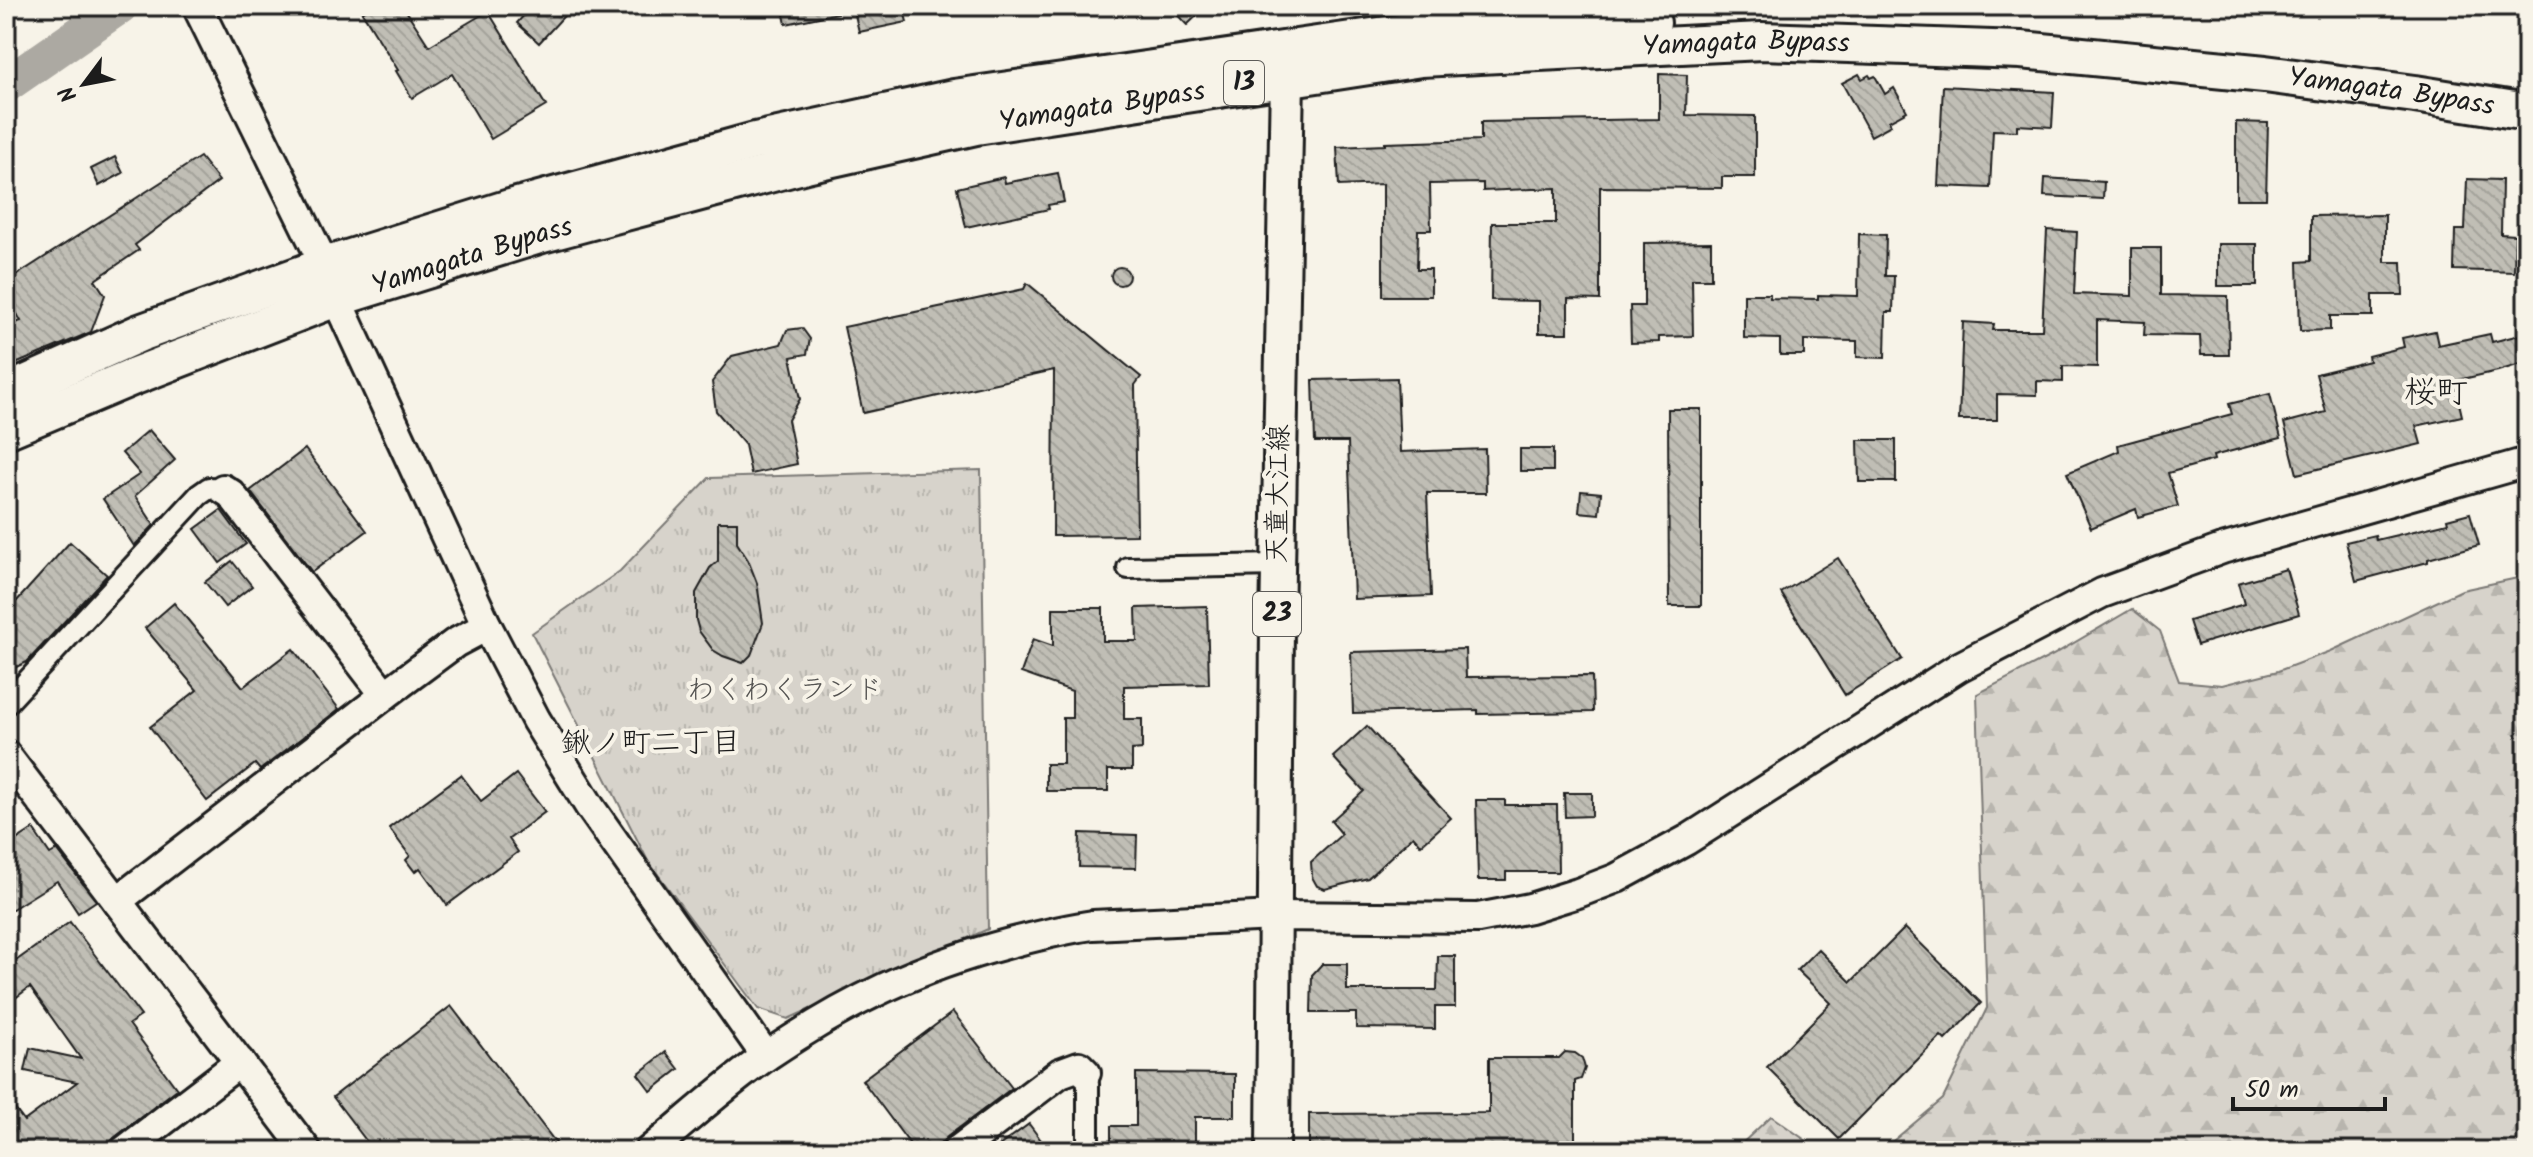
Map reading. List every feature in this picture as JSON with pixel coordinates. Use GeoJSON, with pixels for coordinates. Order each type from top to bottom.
{"type":"FeatureCollection","features":[{"type":"Feature","properties":{"kind":"highway","name":"Yamagata Bypass"},"geometry":{"type":"LineString","coordinates":[[6,430],[132,377],[331,282],[510,208],[725,150],[939,101],[1448,26],[1759,21],[1936,24],[2236,48],[2424,72],[2527,90]]}},
{"type":"Feature","properties":{"kind":"highway","name":"Yamagata Bypass"},"geometry":{"type":"LineString","coordinates":[[6,393],[140,333],[331,282],[542,234],[821,160],[976,126],[1421,58],[1762,41],[2021,50],[2265,74],[2527,112]]}},
{"type":"Feature","properties":{"kind":"main road","name":"天童大江線"},"geometry":{"type":"LineString","coordinates":[[1273,1151],[1278,565],[1287,77]]}},
{"type":"Feature","properties":{"kind":"street"},"geometry":{"type":"LineString","coordinates":[[197,6],[331,282],[487,626],[536,720],[569,776],[766,1056]]}},
{"type":"Feature","properties":{"kind":"street"},"geometry":{"type":"LineString","coordinates":[[649,1151],[766,1056],[832,1015],[890,983],[966,955],[1067,928],[1093,925],[1275,916],[1478,918],[1530,908],[1578,893],[1617,878],[1687,840],[1959,667],[2102,593],[2222,549],[2527,462]]}},
{"type":"Feature","properties":{"kind":"street"},"geometry":{"type":"LineString","coordinates":[[6,704],[199,495],[209,488],[223,489],[231,494],[385,695]]}},
{"type":"Feature","properties":{"kind":"street"},"geometry":{"type":"LineString","coordinates":[[1128,568],[1278,565]]}},
{"type":"Feature","properties":{"kind":"street"},"geometry":{"type":"LineString","coordinates":[[117,901],[385,695],[455,643],[487,626]]}},
{"type":"Feature","properties":{"kind":"street"},"geometry":{"type":"LineString","coordinates":[[6,755],[307,1151]]}},
{"type":"Feature","properties":{"kind":"street"},"geometry":{"type":"LineString","coordinates":[[124,1151],[240,1062]]}},
{"type":"Feature","properties":{"kind":"street"},"geometry":{"type":"LineString","coordinates":[[957,1151],[1060,1073],[1079,1066],[1086,1073],[1088,1084],[1088,1151]]}},
{"type":"Feature","properties":{"kind":"green space","name":"わくわくランド"},"geometry":{"type":"Polygon","coordinates":[[[981,470],[988,929],[788,1019],[758,1009],[648,861],[532,633],[620,571],[709,478],[981,470]]]}},
{"type":"Feature","properties":{"kind":"green space"},"geometry":{"type":"Polygon","coordinates":[[[2527,576],[2527,1151],[1881,1151],[1943,1099],[1987,1008],[1977,694],[2132,609],[2160,631],[2179,681],[2222,685],[2278,671],[2331,651],[2462,590],[2527,576]]]}},
{"type":"Feature","properties":{"kind":"green space"},"geometry":{"type":"Polygon","coordinates":[[[1771,1116],[1821,1151],[1734,1151],[1771,1116]]]}},
{"type":"Feature","properties":{"kind":"building"},"geometry":{"type":"Polygon","coordinates":[[[372,6],[403,6],[429,46],[488,11],[546,106],[491,139],[452,74],[412,98],[362,12],[372,6]]]}},
{"type":"Feature","properties":{"kind":"building"},"geometry":{"type":"Polygon","coordinates":[[[532,6],[573,6],[539,43],[517,23],[532,6]]]}},
{"type":"Feature","properties":{"kind":"building"},"geometry":{"type":"Polygon","coordinates":[[[782,6],[837,6],[838,13],[786,24],[782,6]]]}},
{"type":"Feature","properties":{"kind":"building"},"geometry":{"type":"Polygon","coordinates":[[[853,6],[903,6],[907,22],[859,32],[853,6]]]}},
{"type":"Feature","properties":{"kind":"building"},"geometry":{"type":"Polygon","coordinates":[[[1169,6],[1207,6],[1187,25],[1169,6]]]}},
{"type":"Feature","properties":{"kind":"building"},"geometry":{"type":"Polygon","coordinates":[[[1659,74],[1687,75],[1686,115],[1755,116],[1755,177],[1722,177],[1722,188],[1600,187],[1600,300],[1568,299],[1568,333],[1539,333],[1539,301],[1491,300],[1492,223],[1556,223],[1556,188],[1483,191],[1483,183],[1430,184],[1431,230],[1418,230],[1417,269],[1431,269],[1431,296],[1383,296],[1383,184],[1339,186],[1337,147],[1481,140],[1481,122],[1659,119],[1659,74]]]}},
{"type":"Feature","properties":{"kind":"building"},"geometry":{"type":"Polygon","coordinates":[[[1859,74],[1862,79],[1875,76],[1885,94],[1894,88],[1907,111],[1871,136],[1842,83],[1859,74]]]}},
{"type":"Feature","properties":{"kind":"building"},"geometry":{"type":"Polygon","coordinates":[[[1943,86],[2054,92],[2052,127],[2017,125],[2017,131],[1993,130],[1990,188],[1938,186],[1943,86]]]}},
{"type":"Feature","properties":{"kind":"building"},"geometry":{"type":"Polygon","coordinates":[[[2236,122],[2268,123],[2266,199],[2236,199],[2236,122]]]}},
{"type":"Feature","properties":{"kind":"building"},"geometry":{"type":"Polygon","coordinates":[[[115,157],[123,173],[99,186],[91,169],[115,157]]]}},
{"type":"Feature","properties":{"kind":"building"},"geometry":{"type":"Polygon","coordinates":[[[200,157],[219,181],[135,245],[139,250],[95,280],[105,295],[91,332],[6,368],[6,327],[21,321],[6,294],[6,282],[200,157]]]}},
{"type":"Feature","properties":{"kind":"building"},"geometry":{"type":"Polygon","coordinates":[[[1058,173],[1064,202],[1048,205],[1049,209],[966,227],[957,188],[1004,177],[1005,183],[1058,173]]]}},
{"type":"Feature","properties":{"kind":"building"},"geometry":{"type":"Polygon","coordinates":[[[2045,178],[2104,182],[2103,199],[2044,196],[2045,178]]]}},
{"type":"Feature","properties":{"kind":"building"},"geometry":{"type":"Polygon","coordinates":[[[2467,179],[2502,180],[2501,234],[2515,235],[2514,272],[2454,270],[2455,230],[2465,230],[2467,179]]]}},
{"type":"Feature","properties":{"kind":"building"},"geometry":{"type":"Polygon","coordinates":[[[2385,215],[2385,262],[2402,262],[2403,295],[2373,295],[2373,316],[2330,316],[2330,330],[2300,331],[2298,262],[2311,261],[2311,216],[2385,215]]]}},
{"type":"Feature","properties":{"kind":"building"},"geometry":{"type":"Polygon","coordinates":[[[2047,230],[2077,232],[2074,294],[2132,296],[2132,248],[2161,248],[2161,295],[2228,296],[2229,355],[2201,355],[2200,336],[2144,335],[2145,322],[2097,320],[2097,367],[2063,366],[2063,382],[2037,381],[2037,395],[1997,394],[1997,420],[1959,420],[1963,322],[1994,324],[1993,330],[2042,330],[2047,230]]]}},
{"type":"Feature","properties":{"kind":"building"},"geometry":{"type":"Polygon","coordinates":[[[1859,234],[1886,235],[1885,276],[1894,276],[1893,312],[1886,312],[1885,358],[1857,357],[1857,341],[1804,340],[1804,355],[1780,355],[1780,339],[1744,338],[1744,294],[1818,299],[1818,295],[1858,296],[1859,234]]]}},
{"type":"Feature","properties":{"kind":"building"},"geometry":{"type":"Polygon","coordinates":[[[1711,242],[1711,279],[1692,279],[1693,336],[1659,337],[1659,342],[1631,343],[1630,306],[1644,306],[1644,243],[1711,242]]]}},
{"type":"Feature","properties":{"kind":"building"},"geometry":{"type":"Polygon","coordinates":[[[2218,244],[2257,244],[2257,286],[2218,286],[2218,244]]]}},
{"type":"Feature","properties":{"kind":"building"},"geometry":{"type":"Polygon","coordinates":[[[1120,267],[1129,276],[1120,285],[1111,276],[1120,267]]]}},
{"type":"Feature","properties":{"kind":"building"},"geometry":{"type":"Polygon","coordinates":[[[1027,283],[1141,377],[1135,385],[1137,535],[1053,536],[1054,370],[863,413],[844,327],[1024,289],[1027,283]]]}},
{"type":"Feature","properties":{"kind":"building"},"geometry":{"type":"Polygon","coordinates":[[[802,328],[810,339],[807,354],[791,357],[800,399],[788,420],[797,464],[751,474],[745,445],[716,411],[712,382],[732,356],[781,344],[787,330],[802,328]]]}},
{"type":"Feature","properties":{"kind":"building"},"geometry":{"type":"Polygon","coordinates":[[[2435,331],[2438,345],[2490,334],[2492,342],[2527,333],[2527,362],[2454,381],[2462,416],[2416,426],[2421,444],[2297,474],[2284,423],[2326,412],[2316,374],[2369,361],[2368,356],[2404,347],[2402,338],[2435,331]]]}},
{"type":"Feature","properties":{"kind":"building"},"geometry":{"type":"Polygon","coordinates":[[[1397,378],[1400,452],[1485,449],[1486,493],[1427,493],[1431,596],[1354,599],[1348,442],[1315,442],[1313,380],[1397,378]]]}},
{"type":"Feature","properties":{"kind":"building"},"geometry":{"type":"Polygon","coordinates":[[[2270,394],[2281,438],[2213,456],[2214,460],[2168,473],[2178,506],[2138,517],[2136,509],[2091,528],[2067,473],[2119,451],[2118,445],[2232,414],[2229,404],[2270,394]]]}},
{"type":"Feature","properties":{"kind":"building"},"geometry":{"type":"Polygon","coordinates":[[[1668,409],[1701,409],[1701,606],[1669,606],[1668,409]]]}},
{"type":"Feature","properties":{"kind":"building"},"geometry":{"type":"Polygon","coordinates":[[[149,430],[175,460],[135,496],[154,525],[134,546],[103,499],[140,474],[122,453],[149,430]]]}},
{"type":"Feature","properties":{"kind":"building"},"geometry":{"type":"Polygon","coordinates":[[[1858,440],[1896,440],[1896,482],[1859,482],[1858,440]]]}},
{"type":"Feature","properties":{"kind":"building"},"geometry":{"type":"Polygon","coordinates":[[[305,449],[367,531],[312,572],[250,491],[305,449]]]}},
{"type":"Feature","properties":{"kind":"building"},"geometry":{"type":"Polygon","coordinates":[[[1520,449],[1553,449],[1553,471],[1520,471],[1520,449]]]}},
{"type":"Feature","properties":{"kind":"building"},"geometry":{"type":"Polygon","coordinates":[[[1581,491],[1601,493],[1599,514],[1579,512],[1581,491]]]}},
{"type":"Feature","properties":{"kind":"building"},"geometry":{"type":"Polygon","coordinates":[[[221,510],[246,544],[220,563],[195,529],[221,510]]]}},
{"type":"Feature","properties":{"kind":"building"},"geometry":{"type":"Polygon","coordinates":[[[2470,513],[2479,545],[2356,581],[2346,542],[2375,535],[2376,540],[2448,523],[2447,519],[2470,513]]]}},
{"type":"Feature","properties":{"kind":"building"},"geometry":{"type":"Polygon","coordinates":[[[718,522],[737,522],[737,543],[757,583],[763,623],[751,655],[743,663],[713,650],[699,631],[696,620],[696,593],[710,568],[718,561],[718,522]]]}},
{"type":"Feature","properties":{"kind":"building"},"geometry":{"type":"Polygon","coordinates":[[[70,542],[107,575],[27,662],[6,672],[6,613],[70,542]]]}},
{"type":"Feature","properties":{"kind":"building"},"geometry":{"type":"Polygon","coordinates":[[[1838,558],[1902,659],[1845,695],[1781,593],[1838,558]]]}},
{"type":"Feature","properties":{"kind":"building"},"geometry":{"type":"Polygon","coordinates":[[[232,561],[252,586],[225,607],[205,582],[232,561]]]}},
{"type":"Feature","properties":{"kind":"building"},"geometry":{"type":"Polygon","coordinates":[[[2286,569],[2299,614],[2197,645],[2189,621],[2244,604],[2238,583],[2286,569]]]}},
{"type":"Feature","properties":{"kind":"building"},"geometry":{"type":"Polygon","coordinates":[[[174,603],[243,687],[293,649],[339,709],[260,770],[255,764],[207,801],[150,727],[197,690],[145,628],[174,603]]]}},
{"type":"Feature","properties":{"kind":"building"},"geometry":{"type":"Polygon","coordinates":[[[1207,606],[1209,684],[1124,686],[1124,719],[1142,719],[1142,749],[1132,750],[1132,770],[1108,770],[1108,791],[1046,791],[1046,764],[1063,764],[1063,718],[1072,718],[1072,691],[1021,673],[1033,639],[1053,646],[1053,608],[1103,608],[1103,641],[1137,641],[1136,608],[1207,606]]]}},
{"type":"Feature","properties":{"kind":"building"},"geometry":{"type":"Polygon","coordinates":[[[1465,649],[1466,677],[1592,676],[1593,712],[1478,714],[1478,710],[1353,713],[1351,652],[1465,649]]]}},
{"type":"Feature","properties":{"kind":"building"},"geometry":{"type":"Polygon","coordinates":[[[1367,726],[1451,818],[1421,845],[1413,836],[1368,878],[1325,889],[1317,886],[1312,877],[1311,862],[1342,834],[1331,821],[1364,791],[1333,757],[1367,726]]]}},
{"type":"Feature","properties":{"kind":"building"},"geometry":{"type":"Polygon","coordinates":[[[516,774],[545,812],[509,839],[518,852],[447,905],[420,868],[415,872],[406,860],[410,856],[389,828],[461,775],[481,801],[516,774]]]}},
{"type":"Feature","properties":{"kind":"building"},"geometry":{"type":"Polygon","coordinates":[[[1564,793],[1592,793],[1592,816],[1565,817],[1564,793]]]}},
{"type":"Feature","properties":{"kind":"building"},"geometry":{"type":"Polygon","coordinates":[[[1476,800],[1505,800],[1505,805],[1557,805],[1558,872],[1506,872],[1506,880],[1478,880],[1476,800]]]}},
{"type":"Feature","properties":{"kind":"building"},"geometry":{"type":"Polygon","coordinates":[[[6,825],[16,840],[33,829],[50,854],[57,850],[96,901],[78,913],[57,881],[6,913],[6,825]]]}},
{"type":"Feature","properties":{"kind":"building"},"geometry":{"type":"Polygon","coordinates":[[[1080,833],[1137,835],[1136,868],[1079,867],[1080,833]]]}},
{"type":"Feature","properties":{"kind":"building"},"geometry":{"type":"Polygon","coordinates":[[[70,922],[141,1016],[129,1024],[177,1089],[114,1138],[107,1151],[6,1151],[6,1097],[24,1121],[77,1082],[25,1071],[30,1048],[81,1059],[30,987],[6,1005],[6,968],[70,922]]]}},
{"type":"Feature","properties":{"kind":"building"},"geometry":{"type":"Polygon","coordinates":[[[1905,928],[1981,1003],[1945,1040],[1941,1036],[1839,1139],[1767,1067],[1831,1003],[1797,970],[1818,949],[1851,982],[1905,928]]]}},
{"type":"Feature","properties":{"kind":"building"},"geometry":{"type":"Polygon","coordinates":[[[1438,956],[1455,956],[1455,1007],[1435,1007],[1435,1029],[1356,1028],[1356,1013],[1311,1013],[1312,975],[1322,964],[1347,964],[1347,990],[1437,990],[1438,956]]]}},
{"type":"Feature","properties":{"kind":"building"},"geometry":{"type":"Polygon","coordinates":[[[451,1006],[562,1151],[374,1151],[333,1097],[451,1006]]]}},
{"type":"Feature","properties":{"kind":"building"},"geometry":{"type":"Polygon","coordinates":[[[953,1012],[1012,1088],[933,1151],[915,1151],[862,1080],[953,1012]]]}},
{"type":"Feature","properties":{"kind":"building"},"geometry":{"type":"Polygon","coordinates":[[[666,1052],[679,1069],[651,1091],[638,1074],[666,1052]]]}},
{"type":"Feature","properties":{"kind":"building"},"geometry":{"type":"Polygon","coordinates":[[[1565,1052],[1582,1058],[1585,1068],[1581,1079],[1575,1081],[1575,1151],[1309,1151],[1309,1114],[1489,1113],[1489,1058],[1559,1058],[1565,1052]]]}},
{"type":"Feature","properties":{"kind":"building"},"geometry":{"type":"Polygon","coordinates":[[[1136,1073],[1235,1074],[1235,1117],[1195,1117],[1195,1151],[1111,1151],[1111,1126],[1136,1126],[1136,1073]]]}},
{"type":"Feature","properties":{"kind":"building"},"geometry":{"type":"Polygon","coordinates":[[[1029,1124],[1049,1151],[992,1151],[1029,1124]]]}},
{"type":"Feature","properties":{"kind":"waterway"},"geometry":{"type":"LineString","coordinates":[[6,85],[120,6]]}},
{"type":"Feature","properties":{"kind":"district","name":"桜町"},"geometry":{"type":"Point","coordinates":[2436,393]}},
{"type":"Feature","properties":{"kind":"district","name":"鍬ノ町二丁目"},"geometry":{"type":"Point","coordinates":[651,744]}}]}
